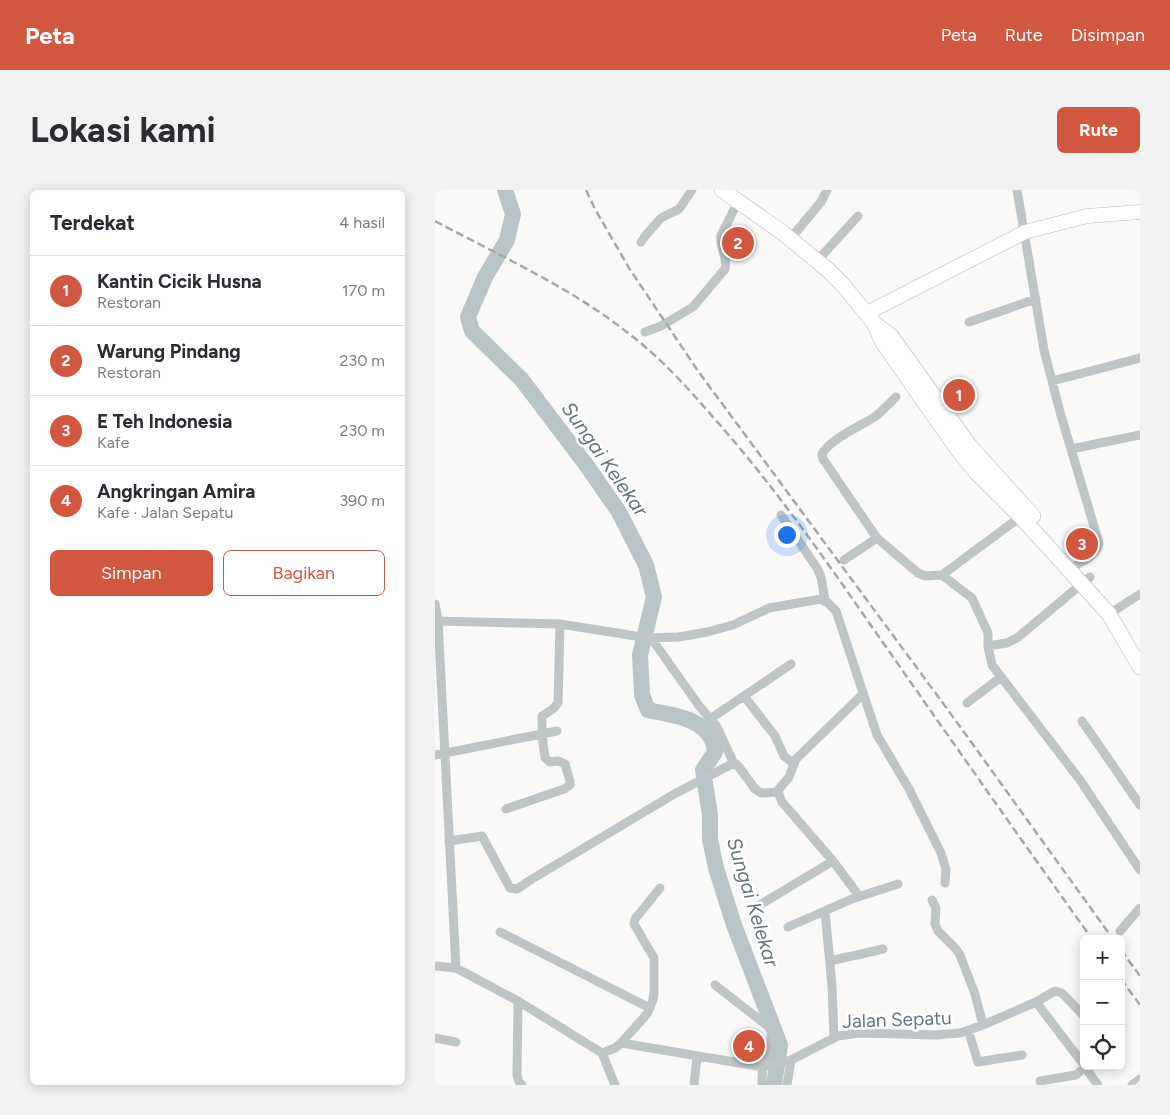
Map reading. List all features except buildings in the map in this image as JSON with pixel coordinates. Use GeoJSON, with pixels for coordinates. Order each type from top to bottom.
{"type":"FeatureCollection","features":[{"type":"Feature","properties":{"kind":"main road"},"geometry":{"type":"LineString","coordinates":[[722,190],[790,239],[833,275],[870,318],[883,343],[958,450],[975,471],[1024,513],[1074,566],[1113,611],[1140,650]]}},
{"type":"Feature","properties":{"kind":"main road"},"geometry":{"type":"LineString","coordinates":[[1113,611],[1140,666]]}},
{"type":"Feature","properties":{"kind":"street"},"geometry":{"type":"LineString","coordinates":[[641,242],[661,218],[679,209],[692,190]]}},
{"type":"Feature","properties":{"kind":"street"},"geometry":{"type":"LineString","coordinates":[[790,239],[821,202],[827,190]]}},
{"type":"Feature","properties":{"kind":"street"},"geometry":{"type":"LineString","coordinates":[[1019,190],[1044,350],[1099,543],[1099,548],[1096,552],[1074,566]]}},
{"type":"Feature","properties":{"kind":"street"},"geometry":{"type":"LineString","coordinates":[[645,332],[661,326],[693,308],[725,269],[726,262],[720,240],[738,202]]}},
{"type":"Feature","properties":{"kind":"street"},"geometry":{"type":"LineString","coordinates":[[870,318],[1025,232],[1087,216],[1140,212]]}},
{"type":"Feature","properties":{"kind":"street"},"geometry":{"type":"LineString","coordinates":[[817,261],[858,216]]}},
{"type":"Feature","properties":{"kind":"street"},"geometry":{"type":"LineString","coordinates":[[969,322],[1036,299]]}},
{"type":"Feature","properties":{"kind":"street"},"geometry":{"type":"LineString","coordinates":[[1052,381],[1140,358]]}},
{"type":"Feature","properties":{"kind":"street"},"geometry":{"type":"LineString","coordinates":[[896,397],[877,415],[845,434],[821,454],[877,538],[918,573],[925,576],[942,575],[1024,513]]}},
{"type":"Feature","properties":{"kind":"street"},"geometry":{"type":"LineString","coordinates":[[1071,450],[1140,435]]}},
{"type":"Feature","properties":{"kind":"street"},"geometry":{"type":"LineString","coordinates":[[781,514],[817,568],[821,577],[825,600],[836,611],[877,734],[909,789],[941,853],[946,869],[945,883]]}},
{"type":"Feature","properties":{"kind":"street"},"geometry":{"type":"LineString","coordinates":[[844,560],[877,538]]}},
{"type":"Feature","properties":{"kind":"street"},"geometry":{"type":"LineString","coordinates":[[942,575],[972,598],[987,633],[992,665],[1080,780],[1140,870]]}},
{"type":"Feature","properties":{"kind":"street"},"geometry":{"type":"LineString","coordinates":[[989,646],[1007,643],[1017,638],[1086,580]]}},
{"type":"Feature","properties":{"kind":"street"},"geometry":{"type":"LineString","coordinates":[[1113,611],[1140,594]]}},
{"type":"Feature","properties":{"kind":"street"},"geometry":{"type":"LineString","coordinates":[[437,620],[560,624],[636,637],[679,637],[733,625],[769,608],[821,599],[825,600]]}},
{"type":"Feature","properties":{"kind":"street"},"geometry":{"type":"LineString","coordinates":[[435,604],[440,754],[449,841],[456,968]]}},
{"type":"Feature","properties":{"kind":"street"},"geometry":{"type":"LineString","coordinates":[[506,809],[564,790],[570,785],[565,764],[558,760],[550,762],[545,758],[542,735],[543,714],[553,709],[558,703],[560,624]]}},
{"type":"Feature","properties":{"kind":"street"},"geometry":{"type":"LineString","coordinates":[[649,638],[717,727],[734,764],[739,766],[755,789],[761,793],[778,792]]}},
{"type":"Feature","properties":{"kind":"street"},"geometry":{"type":"LineString","coordinates":[[710,719],[791,664]]}},
{"type":"Feature","properties":{"kind":"street"},"geometry":{"type":"LineString","coordinates":[[967,703],[1001,677]]}},
{"type":"Feature","properties":{"kind":"street"},"geometry":{"type":"LineString","coordinates":[[778,792],[789,777],[796,759],[863,694]]}},
{"type":"Feature","properties":{"kind":"street"},"geometry":{"type":"LineString","coordinates":[[744,696],[775,736],[784,756],[794,764]]}},
{"type":"Feature","properties":{"kind":"street"},"geometry":{"type":"LineString","coordinates":[[1082,721],[1140,805]]}},
{"type":"Feature","properties":{"kind":"street"},"geometry":{"type":"LineString","coordinates":[[440,754],[557,732]]}},
{"type":"Feature","properties":{"kind":"street"},"geometry":{"type":"LineString","coordinates":[[449,841],[478,835],[483,837],[510,888],[517,889],[532,878],[667,798],[734,764]]}},
{"type":"Feature","properties":{"kind":"street"},"geometry":{"type":"LineString","coordinates":[[778,792],[782,802],[833,861],[859,896]]}},
{"type":"Feature","properties":{"kind":"street"},"geometry":{"type":"LineString","coordinates":[[759,906],[833,861]]}},
{"type":"Feature","properties":{"kind":"street"},"geometry":{"type":"LineString","coordinates":[[788,927],[859,896],[898,884]]}},
{"type":"Feature","properties":{"kind":"street"},"geometry":{"type":"LineString","coordinates":[[602,1053],[615,1048],[621,1043],[647,1014],[650,1008],[654,993],[654,958],[634,924],[635,920],[660,888]]}},
{"type":"Feature","properties":{"kind":"street"},"geometry":{"type":"LineString","coordinates":[[932,900],[936,908],[935,924],[938,931],[960,955],[975,994],[983,1026]]}},
{"type":"Feature","properties":{"kind":"street"},"geometry":{"type":"LineString","coordinates":[[1120,931],[1140,908]]}},
{"type":"Feature","properties":{"kind":"street"},"geometry":{"type":"LineString","coordinates":[[825,911],[834,1037]]}},
{"type":"Feature","properties":{"kind":"street"},"geometry":{"type":"LineString","coordinates":[[500,932],[650,1008]]}},
{"type":"Feature","properties":{"kind":"street"},"geometry":{"type":"LineString","coordinates":[[830,961],[883,949]]}},
{"type":"Feature","properties":{"kind":"street"},"geometry":{"type":"LineString","coordinates":[[435,966],[456,968],[518,1001],[602,1053],[615,1085]]}},
{"type":"Feature","properties":{"kind":"street"},"geometry":{"type":"LineString","coordinates":[[715,986],[769,1028],[771,1037],[762,1085]]}},
{"type":"Feature","properties":{"kind":"street","name":"Jalan Sepatu"},"geometry":{"type":"LineString","coordinates":[[764,1067],[789,1060],[834,1037],[860,1033],[935,1035],[960,1033],[983,1026],[1036,1002],[1055,991],[1059,992],[1080,1012]]}},
{"type":"Feature","properties":{"kind":"street"},"geometry":{"type":"LineString","coordinates":[[518,1001],[517,1075],[522,1085]]}},
{"type":"Feature","properties":{"kind":"street"},"geometry":{"type":"LineString","coordinates":[[1036,1002],[1080,1061]]}},
{"type":"Feature","properties":{"kind":"street"},"geometry":{"type":"LineString","coordinates":[[968,1030],[978,1062],[1022,1055]]}},
{"type":"Feature","properties":{"kind":"street"},"geometry":{"type":"LineString","coordinates":[[435,1038],[456,1042]]}},
{"type":"Feature","properties":{"kind":"street"},"geometry":{"type":"LineString","coordinates":[[621,1043],[764,1067]]}},
{"type":"Feature","properties":{"kind":"street"},"geometry":{"type":"LineString","coordinates":[[694,1085],[697,1057]]}},
{"type":"Feature","properties":{"kind":"street"},"geometry":{"type":"LineString","coordinates":[[787,1085],[789,1060]]}},
{"type":"Feature","properties":{"kind":"street"},"geometry":{"type":"LineString","coordinates":[[1040,1081],[1076,1075],[1080,1070]]}},
{"type":"Feature","properties":{"kind":"street"},"geometry":{"type":"LineString","coordinates":[[1087,1070],[1098,1085]]}},
{"type":"Feature","properties":{"kind":"street"},"geometry":{"type":"LineString","coordinates":[[1132,1085],[1140,1079]]}},
{"type":"Feature","properties":{"kind":"waterway","name":"Sungai Kelekar"},"geometry":{"type":"LineString","coordinates":[[505,190],[513,214],[507,240],[485,277],[468,317],[472,331],[522,380],[587,466],[619,512],[646,565],[654,597],[640,655],[642,695],[648,710],[684,718],[701,726],[713,743],[715,752],[703,770],[710,815],[710,839],[716,868],[734,925],[780,1045],[774,1085]]}},
{"type":"Feature","properties":{"kind":"railway"},"geometry":{"type":"LineString","coordinates":[[586,190],[629,268],[698,371],[948,710],[1110,935]]}},
{"type":"Feature","properties":{"kind":"railway"},"geometry":{"type":"LineString","coordinates":[[435,221],[583,301],[628,333],[673,373],[753,464],[809,538],[1089,935]]}},
{"type":"Feature","properties":{"kind":"railway"},"geometry":{"type":"LineString","coordinates":[[1125,955],[1140,976]]}},
{"type":"Feature","properties":{"kind":"railway"},"geometry":{"type":"LineString","coordinates":[[1122,980],[1140,1005]]}},
{"type":"Feature","properties":{"kind":"place","name":"Warung Pindang"},"geometry":{"type":"Point","coordinates":[738,243]}},
{"type":"Feature","properties":{"kind":"place","name":"Kantin Cicik Husna"},"geometry":{"type":"Point","coordinates":[959,395]}},
{"type":"Feature","properties":{"kind":"place","name":"E Teh Indonesia"},"geometry":{"type":"Point","coordinates":[1082,544]}},
{"type":"Feature","properties":{"kind":"place","name":"Angkringan Amira"},"geometry":{"type":"Point","coordinates":[749,1046]}}]}
